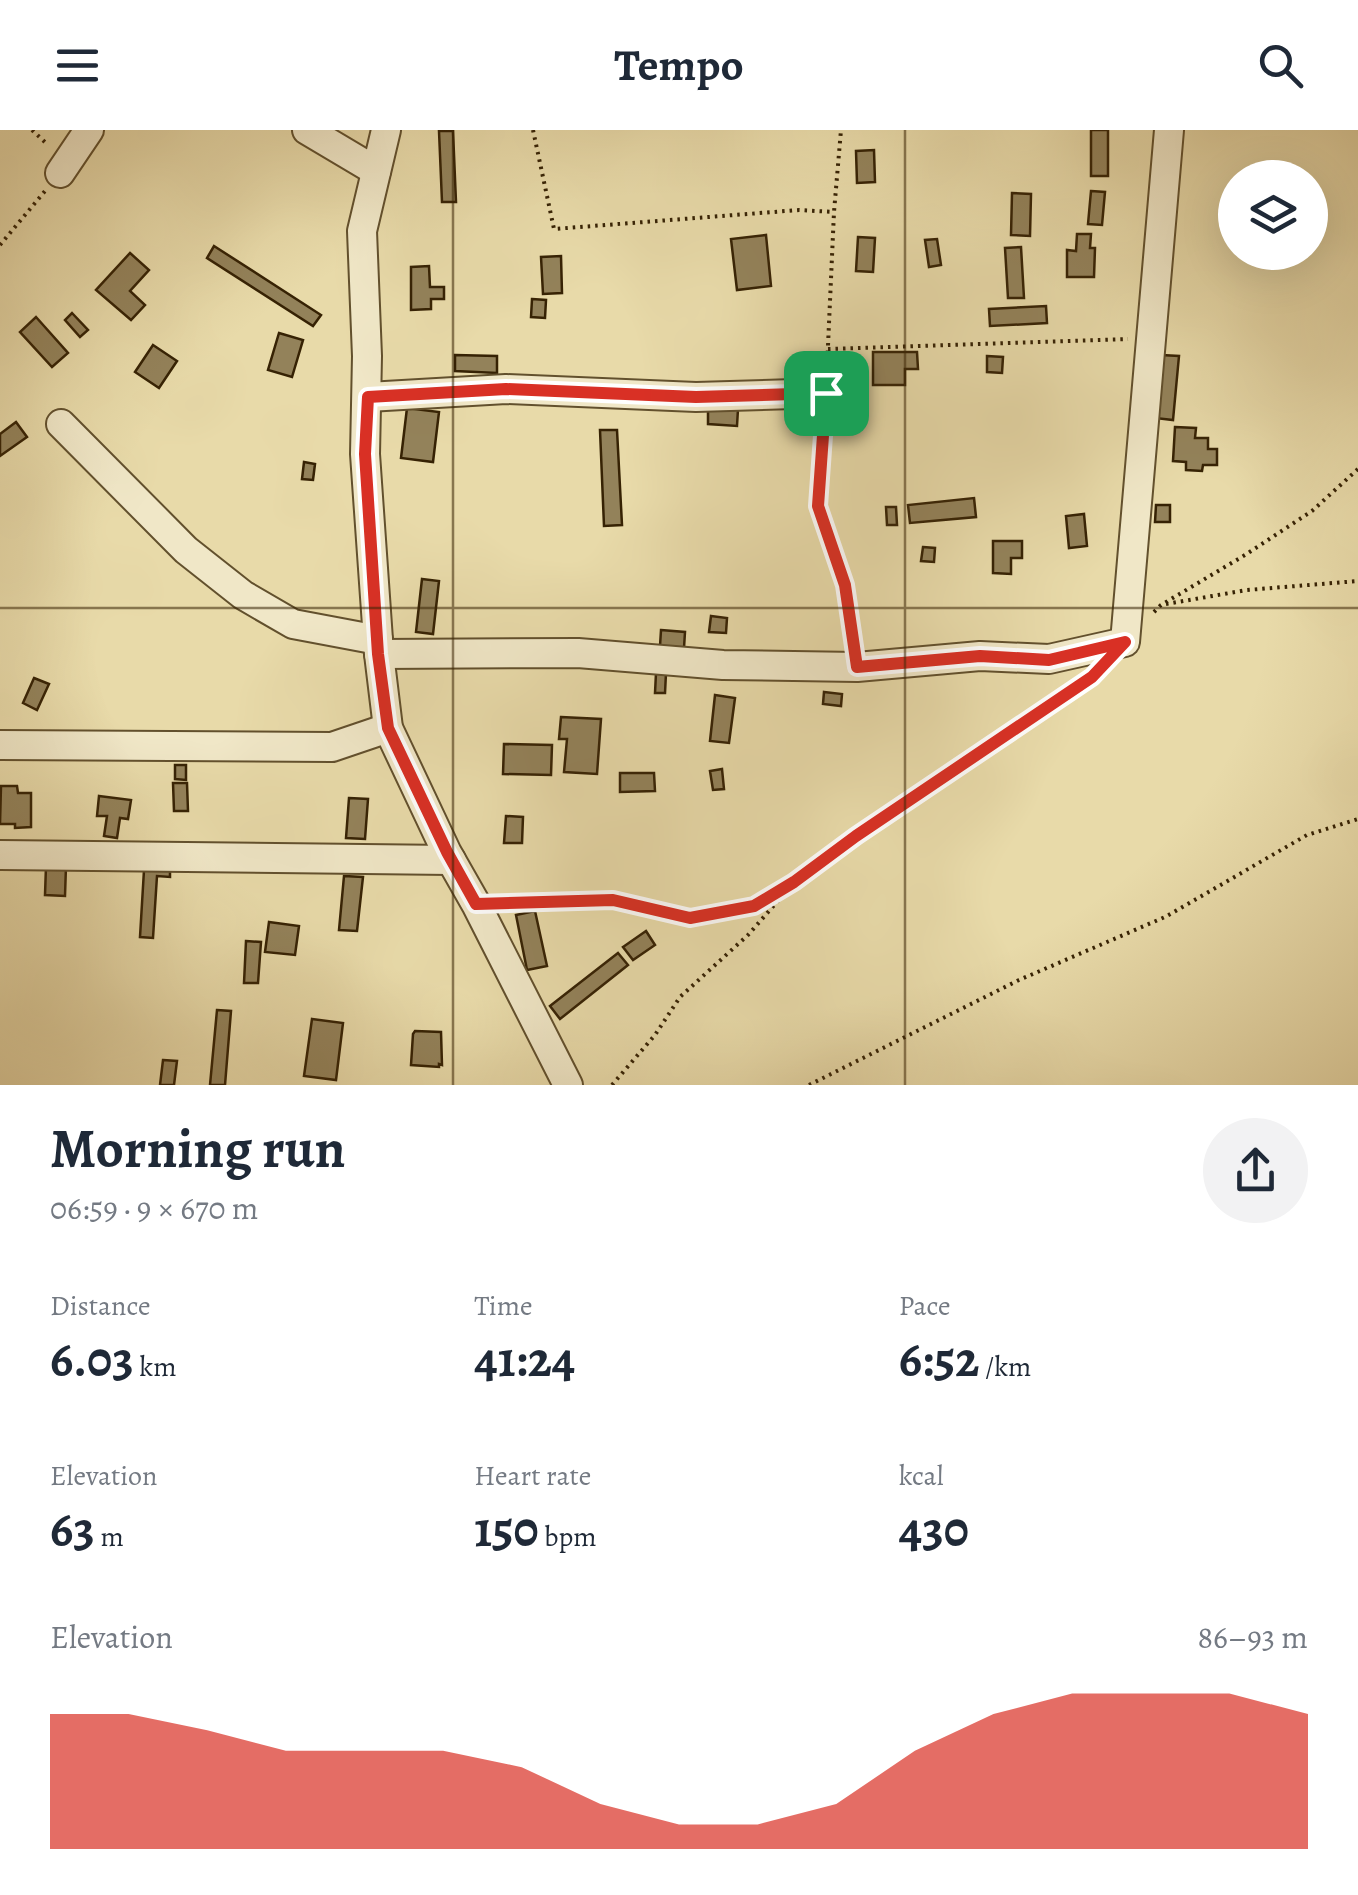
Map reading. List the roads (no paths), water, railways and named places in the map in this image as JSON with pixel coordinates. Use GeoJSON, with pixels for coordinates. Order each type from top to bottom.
{"type":"FeatureCollection","features":[{"type":"Feature","properties":{"kind":"street"},"geometry":{"type":"LineString","coordinates":[[60,173],[89,130]]}},
{"type":"Feature","properties":{"kind":"street"},"geometry":{"type":"LineString","coordinates":[[307,130],[376,172]]}},
{"type":"Feature","properties":{"kind":"street"},"geometry":{"type":"LineString","coordinates":[[386,130],[362,230],[368,397],[365,454],[378,647],[388,728],[451,860],[568,1085]]}},
{"type":"Feature","properties":{"kind":"street"},"geometry":{"type":"LineString","coordinates":[[61,424],[186,550],[242,595],[293,624],[378,647],[578,653],[723,665],[857,667],[980,656],[1049,660],[1125,642],[1169,130]]}},
{"type":"Feature","properties":{"kind":"street"},"geometry":{"type":"LineString","coordinates":[[368,397],[506,389],[696,397],[826,393]]}},
{"type":"Feature","properties":{"kind":"street"},"geometry":{"type":"LineString","coordinates":[[0,744],[332,748],[388,728]]}},
{"type":"Feature","properties":{"kind":"street"},"geometry":{"type":"LineString","coordinates":[[0,855],[451,860]]}}]}
